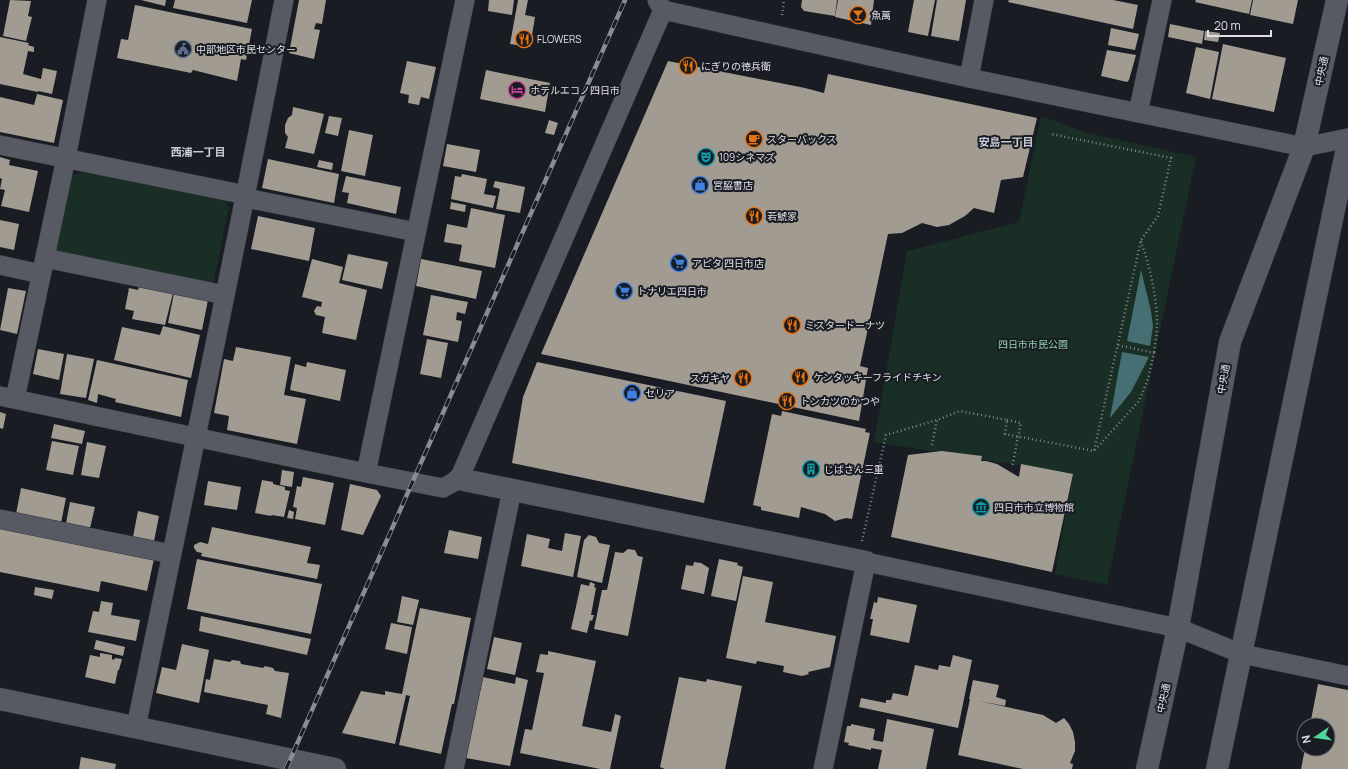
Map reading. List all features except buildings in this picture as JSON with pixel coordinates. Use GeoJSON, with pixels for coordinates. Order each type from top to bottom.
{"type":"FeatureCollection","features":[{"type":"Feature","properties":{"kind":"street"},"geometry":{"type":"LineString","coordinates":[[97,0],[43,266],[7,398],[443,488],[459,479],[660,5],[969,78],[1304,147],[1348,138]]}},
{"type":"Feature","properties":{"kind":"street"},"geometry":{"type":"LineString","coordinates":[[136,727],[246,196],[284,0]]}},
{"type":"Feature","properties":{"kind":"street"},"geometry":{"type":"LineString","coordinates":[[366,473],[465,0]]}},
{"type":"Feature","properties":{"kind":"street"},"geometry":{"type":"LineString","coordinates":[[969,78],[984,0]]}},
{"type":"Feature","properties":{"kind":"street"},"geometry":{"type":"LineString","coordinates":[[1138,113],[1162,0]]}},
{"type":"Feature","properties":{"kind":"street","name":"中央通"},"geometry":{"type":"LineString","coordinates":[[1147,769],[1178,628],[1230,342],[1304,147],[1336,0]]}},
{"type":"Feature","properties":{"kind":"street"},"geometry":{"type":"LineString","coordinates":[[1217,769],[1348,143]]}},
{"type":"Feature","properties":{"kind":"street"},"geometry":{"type":"LineString","coordinates":[[0,145],[416,232]]}},
{"type":"Feature","properties":{"kind":"street"},"geometry":{"type":"LineString","coordinates":[[0,265],[43,266],[225,295]]}},
{"type":"Feature","properties":{"kind":"street"},"geometry":{"type":"LineString","coordinates":[[459,479],[512,490],[864,552],[1178,628],[1242,654],[1348,676]]}},
{"type":"Feature","properties":{"kind":"street"},"geometry":{"type":"LineString","coordinates":[[454,769],[512,490]]}},
{"type":"Feature","properties":{"kind":"street"},"geometry":{"type":"LineString","coordinates":[[0,518],[171,554]]}},
{"type":"Feature","properties":{"kind":"street"},"geometry":{"type":"LineString","coordinates":[[823,769],[864,552]]}},
{"type":"Feature","properties":{"kind":"street"},"geometry":{"type":"LineString","coordinates":[[0,699],[136,727],[274,763],[323,768]]}},
{"type":"Feature","properties":{"kind":"path"},"geometry":{"type":"LineString","coordinates":[[1051,134],[1171,158],[1158,216],[1141,240],[1094,450]]}},
{"type":"Feature","properties":{"kind":"path"},"geometry":{"type":"LineString","coordinates":[[1094,450],[1139,401],[1148,379],[1154,353],[1158,327],[1155,299],[1147,258],[1141,240]]}},
{"type":"Feature","properties":{"kind":"path"},"geometry":{"type":"LineString","coordinates":[[1118,345],[1154,353]]}},
{"type":"Feature","properties":{"kind":"path"},"geometry":{"type":"LineString","coordinates":[[864,552],[886,435],[937,420],[960,411],[1021,423],[1012,467]]}},
{"type":"Feature","properties":{"kind":"path"},"geometry":{"type":"LineString","coordinates":[[932,445],[937,420]]}},
{"type":"Feature","properties":{"kind":"path"},"geometry":{"type":"LineString","coordinates":[[1007,420],[1005,434],[1094,450]]}},
{"type":"Feature","properties":{"kind":"green space","name":"四日市市民公園"},"geometry":{"type":"Polygon","coordinates":[[[1041,116],[1088,133],[1196,157],[1107,585],[1055,574],[1073,474],[874,442],[907,251],[1019,222],[1041,116]]]}},
{"type":"Feature","properties":{"kind":"green space"},"geometry":{"type":"Polygon","coordinates":[[[84,172],[225,200],[229,207],[213,285],[53,255],[72,175],[84,172]]]}},
{"type":"Feature","properties":{"kind":"water"},"geometry":{"type":"Polygon","coordinates":[[[1141,270],[1153,326],[1150,346],[1127,341],[1141,270]]]}},
{"type":"Feature","properties":{"kind":"water"},"geometry":{"type":"Polygon","coordinates":[[[1122,352],[1149,357],[1131,392],[1110,418],[1122,352]]]}},
{"type":"Feature","properties":{"kind":"railway"},"geometry":{"type":"LineString","coordinates":[[286,769],[625,0]]}},
{"type":"Feature","properties":{"kind":"place","name":"魚萬"},"geometry":{"type":"Point","coordinates":[858,15]}},
{"type":"Feature","properties":{"kind":"place","name":"FLOWERS"},"geometry":{"type":"Point","coordinates":[524,39]}},
{"type":"Feature","properties":{"kind":"place","name":"中部地区市民センター"},"geometry":{"type":"Point","coordinates":[183,49]}},
{"type":"Feature","properties":{"kind":"place","name":"にぎりの徳兵衛"},"geometry":{"type":"Point","coordinates":[688,66]}},
{"type":"Feature","properties":{"kind":"place","name":"ホテルエコノ四日市"},"geometry":{"type":"Point","coordinates":[517,90]}},
{"type":"Feature","properties":{"kind":"place","name":"スターバックス"},"geometry":{"type":"Point","coordinates":[754,139]}},
{"type":"Feature","properties":{"kind":"place","name":"109シネマズ"},"geometry":{"type":"Point","coordinates":[706,157]}},
{"type":"Feature","properties":{"kind":"place","name":"宮脇書店"},"geometry":{"type":"Point","coordinates":[700,185]}},
{"type":"Feature","properties":{"kind":"place","name":"若鯱家"},"geometry":{"type":"Point","coordinates":[754,216]}},
{"type":"Feature","properties":{"kind":"place","name":"アピタ 四日市店"},"geometry":{"type":"Point","coordinates":[679,263]}},
{"type":"Feature","properties":{"kind":"place","name":"トナリエ四日市"},"geometry":{"type":"Point","coordinates":[624,291]}},
{"type":"Feature","properties":{"kind":"place","name":"ミスタードーナツ"},"geometry":{"type":"Point","coordinates":[792,325]}},
{"type":"Feature","properties":{"kind":"place","name":"ケンタッキーフライドチキン"},"geometry":{"type":"Point","coordinates":[800,377]}},
{"type":"Feature","properties":{"kind":"place","name":"スガキヤ"},"geometry":{"type":"Point","coordinates":[743,378]}},
{"type":"Feature","properties":{"kind":"place","name":"セリア"},"geometry":{"type":"Point","coordinates":[632,393]}},
{"type":"Feature","properties":{"kind":"place","name":"トンカツのかつや"},"geometry":{"type":"Point","coordinates":[787,401]}},
{"type":"Feature","properties":{"kind":"place","name":"じばさん三重"},"geometry":{"type":"Point","coordinates":[811,469]}},
{"type":"Feature","properties":{"kind":"place","name":"四日市市立博物館"},"geometry":{"type":"Point","coordinates":[981,507]}},
{"type":"Feature","properties":{"kind":"district","name":"安島一丁目"},"geometry":{"type":"Point","coordinates":[1006,142]}},
{"type":"Feature","properties":{"kind":"district","name":"西浦一丁目"},"geometry":{"type":"Point","coordinates":[198,152]}}]}
